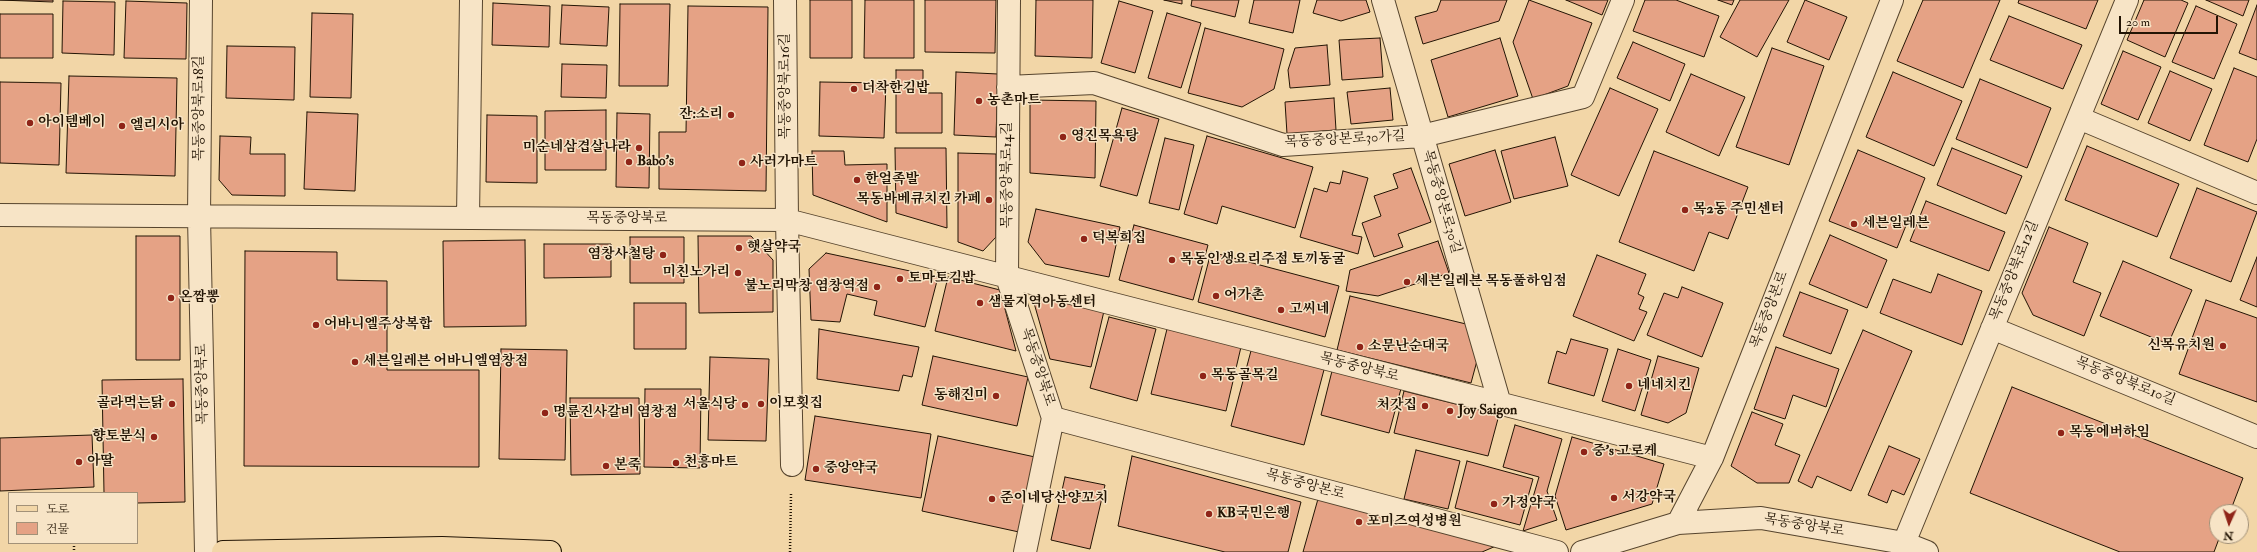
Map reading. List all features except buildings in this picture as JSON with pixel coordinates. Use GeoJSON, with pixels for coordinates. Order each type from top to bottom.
{"type":"FeatureCollection","features":[{"type":"Feature","properties":{"kind":"main road"},"geometry":{"type":"LineString","coordinates":[[223,552],[442,548],[550,552]]}},
{"type":"Feature","properties":{"kind":"street","name":"목동중앙북로18길"},"geometry":{"type":"LineString","coordinates":[[199,216],[201,0]]}},
{"type":"Feature","properties":{"kind":"street"},"geometry":{"type":"LineString","coordinates":[[468,218],[471,0]]}},
{"type":"Feature","properties":{"kind":"street","name":"목동중앙북로16길"},"geometry":{"type":"LineString","coordinates":[[785,0],[787,220]]}},
{"type":"Feature","properties":{"kind":"street","name":"목동중앙북로14길"},"geometry":{"type":"LineString","coordinates":[[1007,277],[1009,0]]}},
{"type":"Feature","properties":{"kind":"street","name":"목동중앙본로30가길"},"geometry":{"type":"LineString","coordinates":[[1008,87],[1094,83],[1283,146],[1422,136],[1583,97],[1623,0]]}},
{"type":"Feature","properties":{"kind":"street","name":"목동중앙본로"},"geometry":{"type":"LineString","coordinates":[[1678,523],[1712,458],[1892,0]]}},
{"type":"Feature","properties":{"kind":"street","name":"목동중앙북로12길"},"geometry":{"type":"LineString","coordinates":[[1904,543],[2127,0]]}},
{"type":"Feature","properties":{"kind":"street","name":"목동중앙본로30길"},"geometry":{"type":"LineString","coordinates":[[1388,6],[1422,136],[1500,404]]}},
{"type":"Feature","properties":{"kind":"street"},"geometry":{"type":"LineString","coordinates":[[2079,118],[2257,193]]}},
{"type":"Feature","properties":{"kind":"street","name":"목동중앙북로"},"geometry":{"type":"LineString","coordinates":[[0,215],[787,220],[1712,458]]}},
{"type":"Feature","properties":{"kind":"street","name":"목동중앙북로"},"geometry":{"type":"LineString","coordinates":[[199,216],[206,552]]}},
{"type":"Feature","properties":{"kind":"street"},"geometry":{"type":"LineString","coordinates":[[787,220],[792,465]]}},
{"type":"Feature","properties":{"kind":"street","name":"목동중앙북로"},"geometry":{"type":"LineString","coordinates":[[1007,277],[1053,418],[1025,552]]}},
{"type":"Feature","properties":{"kind":"street","name":"목동중앙북로10길"},"geometry":{"type":"LineString","coordinates":[[1992,328],[2257,437]]}},
{"type":"Feature","properties":{"kind":"street","name":"목동중앙본로"},"geometry":{"type":"LineString","coordinates":[[1053,418],[1557,552]]}},
{"type":"Feature","properties":{"kind":"street","name":"목동중앙북로"},"geometry":{"type":"LineString","coordinates":[[1678,523],[1761,518],[1904,543],[1927,552]]}},
{"type":"Feature","properties":{"kind":"street"},"geometry":{"type":"LineString","coordinates":[[1582,552],[1678,523]]}},
{"type":"Feature","properties":{"kind":"path"},"geometry":{"type":"LineString","coordinates":[[790,552],[792,465]]}},
{"type":"Feature","properties":{"kind":"place","name":"더착한김밥"},"geometry":{"type":"Point","coordinates":[854,89]}},
{"type":"Feature","properties":{"kind":"place","name":"농촌마트"},"geometry":{"type":"Point","coordinates":[979,101]}},
{"type":"Feature","properties":{"kind":"place","name":"잔:소리"},"geometry":{"type":"Point","coordinates":[731,115]}},
{"type":"Feature","properties":{"kind":"place","name":"아이템베이"},"geometry":{"type":"Point","coordinates":[30,123]}},
{"type":"Feature","properties":{"kind":"place","name":"엘리시아"},"geometry":{"type":"Point","coordinates":[122,126]}},
{"type":"Feature","properties":{"kind":"place","name":"영진목욕탕"},"geometry":{"type":"Point","coordinates":[1063,137]}},
{"type":"Feature","properties":{"kind":"place","name":"미순네삼겹살나라"},"geometry":{"type":"Point","coordinates":[639,148]}},
{"type":"Feature","properties":{"kind":"place","name":"Babo's"},"geometry":{"type":"Point","coordinates":[629,162]}},
{"type":"Feature","properties":{"kind":"place","name":"사러가마트"},"geometry":{"type":"Point","coordinates":[742,163]}},
{"type":"Feature","properties":{"kind":"place","name":"한얼족발"},"geometry":{"type":"Point","coordinates":[857,180]}},
{"type":"Feature","properties":{"kind":"place","name":"목동바베큐치킨 카페"},"geometry":{"type":"Point","coordinates":[989,200]}},
{"type":"Feature","properties":{"kind":"place","name":"목2동 주민센터"},"geometry":{"type":"Point","coordinates":[1685,210]}},
{"type":"Feature","properties":{"kind":"place","name":"세븐일레븐"},"geometry":{"type":"Point","coordinates":[1854,224]}},
{"type":"Feature","properties":{"kind":"place","name":"덕복희집"},"geometry":{"type":"Point","coordinates":[1084,239]}},
{"type":"Feature","properties":{"kind":"place","name":"햇살약국"},"geometry":{"type":"Point","coordinates":[739,248]}},
{"type":"Feature","properties":{"kind":"place","name":"염창사철탕"},"geometry":{"type":"Point","coordinates":[663,255]}},
{"type":"Feature","properties":{"kind":"place","name":"목동인생요리주점 토끼동굴"},"geometry":{"type":"Point","coordinates":[1172,260]}},
{"type":"Feature","properties":{"kind":"place","name":"미친노가리"},"geometry":{"type":"Point","coordinates":[738,273]}},
{"type":"Feature","properties":{"kind":"place","name":"토마토김밥"},"geometry":{"type":"Point","coordinates":[900,279]}},
{"type":"Feature","properties":{"kind":"place","name":"세븐일레븐 목동풀하임점"},"geometry":{"type":"Point","coordinates":[1407,282]}},
{"type":"Feature","properties":{"kind":"place","name":"불노리막창 염창역점"},"geometry":{"type":"Point","coordinates":[877,287]}},
{"type":"Feature","properties":{"kind":"place","name":"어가촌"},"geometry":{"type":"Point","coordinates":[1216,296]}},
{"type":"Feature","properties":{"kind":"place","name":"온짬뽕"},"geometry":{"type":"Point","coordinates":[171,298]}},
{"type":"Feature","properties":{"kind":"place","name":"샘물지역아동센터"},"geometry":{"type":"Point","coordinates":[980,303]}},
{"type":"Feature","properties":{"kind":"place","name":"고씨네"},"geometry":{"type":"Point","coordinates":[1281,310]}},
{"type":"Feature","properties":{"kind":"place","name":"어바니엘주상복합"},"geometry":{"type":"Point","coordinates":[316,325]}},
{"type":"Feature","properties":{"kind":"place","name":"신목유치원"},"geometry":{"type":"Point","coordinates":[2223,346]}},
{"type":"Feature","properties":{"kind":"place","name":"소문난순대국"},"geometry":{"type":"Point","coordinates":[1360,347]}},
{"type":"Feature","properties":{"kind":"place","name":"세븐일레븐 어바니엘염창점"},"geometry":{"type":"Point","coordinates":[355,362]}},
{"type":"Feature","properties":{"kind":"place","name":"목동골목길"},"geometry":{"type":"Point","coordinates":[1203,376]}},
{"type":"Feature","properties":{"kind":"place","name":"네네치킨"},"geometry":{"type":"Point","coordinates":[1629,386]}},
{"type":"Feature","properties":{"kind":"place","name":"동해진미"},"geometry":{"type":"Point","coordinates":[996,396]}},
{"type":"Feature","properties":{"kind":"place","name":"골라먹는닭"},"geometry":{"type":"Point","coordinates":[172,404]}},
{"type":"Feature","properties":{"kind":"place","name":"이모횟집"},"geometry":{"type":"Point","coordinates":[761,404]}},
{"type":"Feature","properties":{"kind":"place","name":"서울식당"},"geometry":{"type":"Point","coordinates":[745,405]}},
{"type":"Feature","properties":{"kind":"place","name":"처갓집"},"geometry":{"type":"Point","coordinates":[1425,406]}},
{"type":"Feature","properties":{"kind":"place","name":"Joy Saigon"},"geometry":{"type":"Point","coordinates":[1450,411]}},
{"type":"Feature","properties":{"kind":"place","name":"명륜진사갈비 염창점"},"geometry":{"type":"Point","coordinates":[545,413]}},
{"type":"Feature","properties":{"kind":"place","name":"목동에버하임"},"geometry":{"type":"Point","coordinates":[2061,433]}},
{"type":"Feature","properties":{"kind":"place","name":"향토분식"},"geometry":{"type":"Point","coordinates":[154,437]}},
{"type":"Feature","properties":{"kind":"place","name":"중's 고로케"},"geometry":{"type":"Point","coordinates":[1584,452]}},
{"type":"Feature","properties":{"kind":"place","name":"아딸"},"geometry":{"type":"Point","coordinates":[79,462]}},
{"type":"Feature","properties":{"kind":"place","name":"천흥마트"},"geometry":{"type":"Point","coordinates":[676,463]}},
{"type":"Feature","properties":{"kind":"place","name":"본죽"},"geometry":{"type":"Point","coordinates":[606,466]}},
{"type":"Feature","properties":{"kind":"place","name":"중앙약국"},"geometry":{"type":"Point","coordinates":[816,469]}},
{"type":"Feature","properties":{"kind":"place","name":"서강약국"},"geometry":{"type":"Point","coordinates":[1614,498]}},
{"type":"Feature","properties":{"kind":"place","name":"준이네당산양꼬치"},"geometry":{"type":"Point","coordinates":[992,499]}},
{"type":"Feature","properties":{"kind":"place","name":"가정약국"},"geometry":{"type":"Point","coordinates":[1494,504]}},
{"type":"Feature","properties":{"kind":"place","name":"KB국민은행"},"geometry":{"type":"Point","coordinates":[1209,514]}},
{"type":"Feature","properties":{"kind":"place","name":"포미즈여성병원"},"geometry":{"type":"Point","coordinates":[1359,522]}}]}
